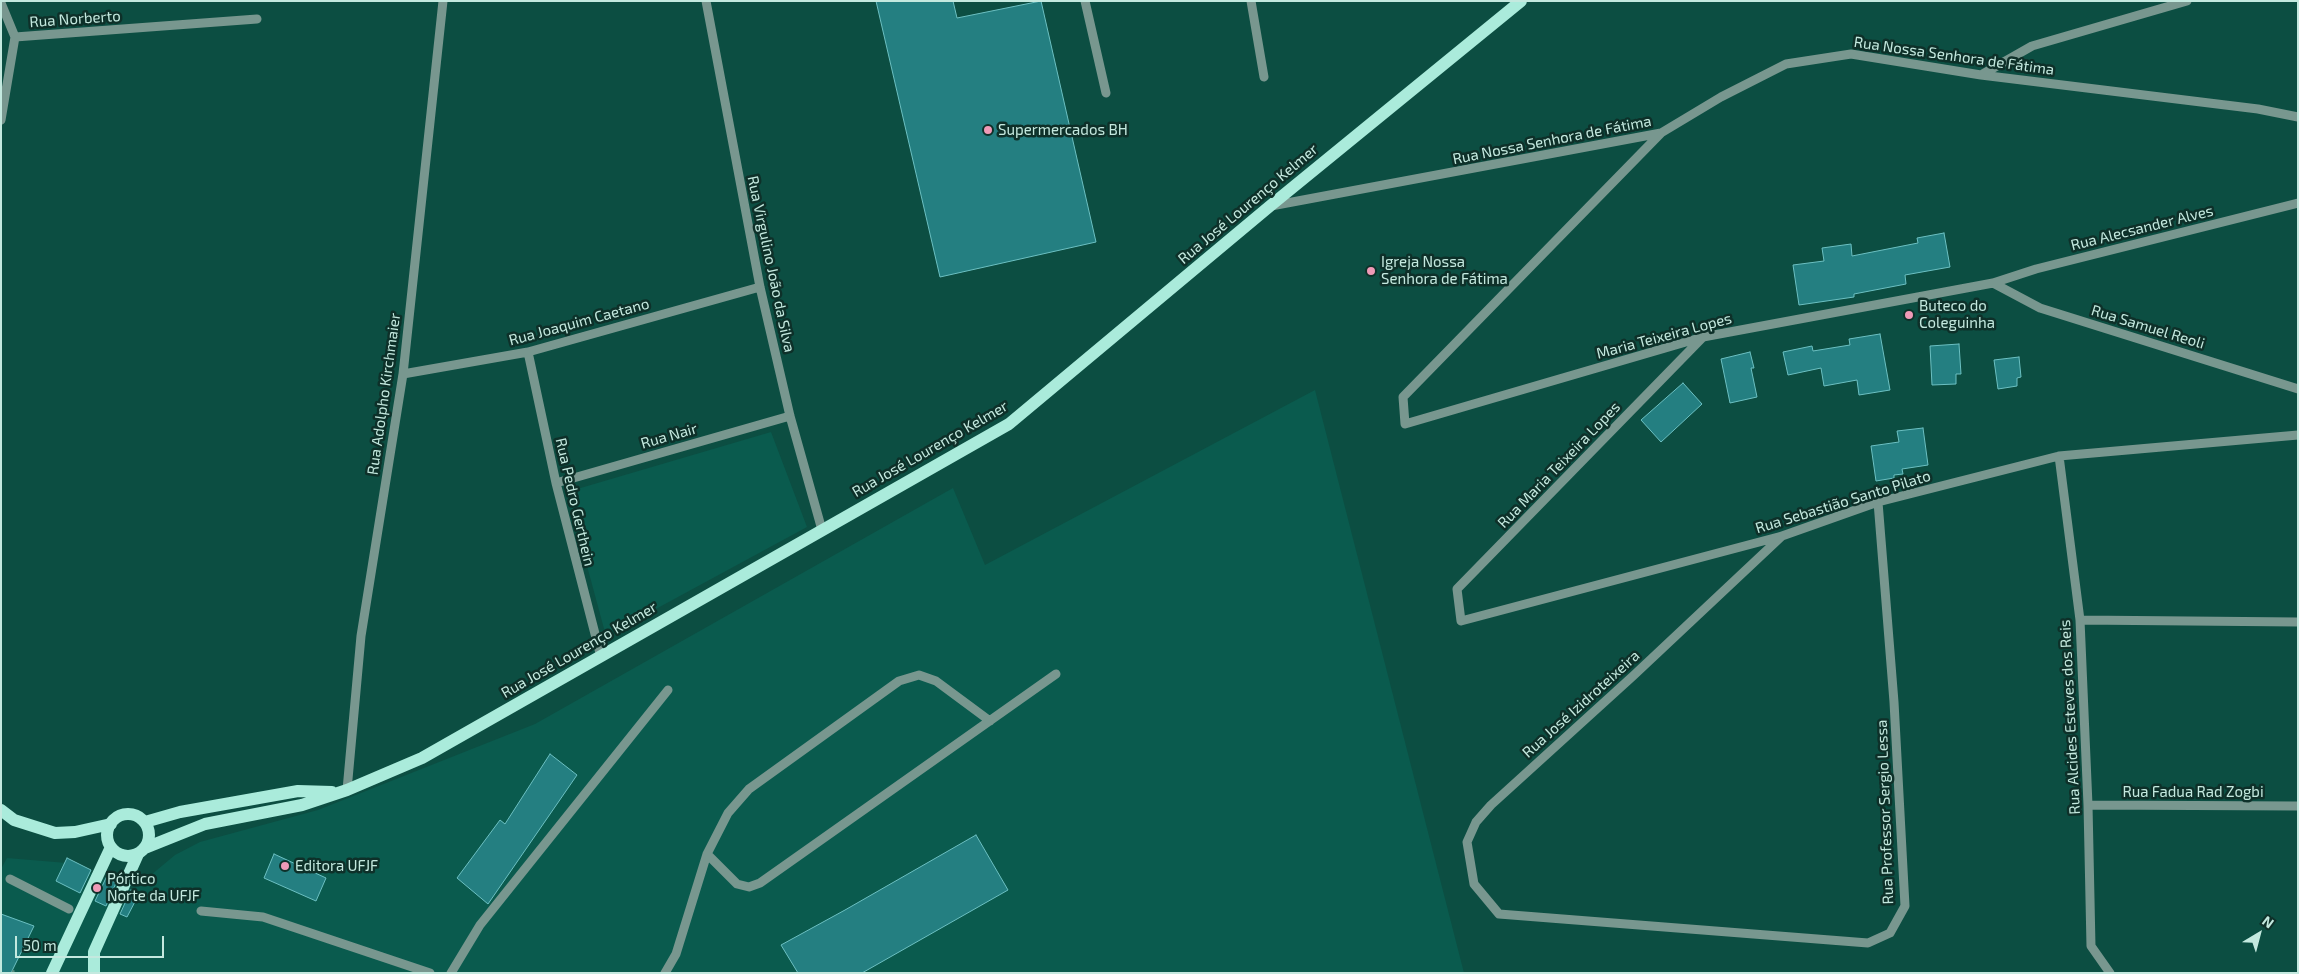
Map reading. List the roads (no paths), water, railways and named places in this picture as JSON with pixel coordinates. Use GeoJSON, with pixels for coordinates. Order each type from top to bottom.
{"type":"FeatureCollection","features":[{"type":"Feature","properties":{"kind":"main road","name":"Rua José Lourenço Kelmer"},"geometry":{"type":"LineString","coordinates":[[142,851],[205,824],[302,805],[343,791],[422,758],[1009,424],[1270,206],[1521,1]]}},
{"type":"Feature","properties":{"kind":"main road","name":"Rua José Lourenço Kelmer"},"geometry":{"type":"LineString","coordinates":[[144,822],[180,812],[298,791],[343,791]]}},
{"type":"Feature","properties":{"kind":"main road"},"geometry":{"type":"LineString","coordinates":[[1,810],[14,820],[55,833],[75,832],[111,824],[118,817],[127,814],[137,816],[144,822],[149,835],[94,952],[94,973]]}},
{"type":"Feature","properties":{"kind":"main road"},"geometry":{"type":"LineString","coordinates":[[52,973],[109,843],[111,824]]}},
{"type":"Feature","properties":{"kind":"main road"},"geometry":{"type":"LineString","coordinates":[[75,832],[109,843],[124,856],[142,851]]}},
{"type":"Feature","properties":{"kind":"street","name":"Rua Adolpho Kirchmaier"},"geometry":{"type":"LineString","coordinates":[[343,791],[361,636],[403,374],[443,1]]}},
{"type":"Feature","properties":{"kind":"street","name":"Rua Virgulino João da Silva"},"geometry":{"type":"LineString","coordinates":[[706,1],[760,287],[790,416],[822,530]]}},
{"type":"Feature","properties":{"kind":"street"},"geometry":{"type":"LineString","coordinates":[[1085,1],[1106,93]]}},
{"type":"Feature","properties":{"kind":"street"},"geometry":{"type":"LineString","coordinates":[[1251,1],[1264,77]]}},
{"type":"Feature","properties":{"kind":"street"},"geometry":{"type":"LineString","coordinates":[[1981,76],[2032,46],[2187,1]]}},
{"type":"Feature","properties":{"kind":"street"},"geometry":{"type":"LineString","coordinates":[[1,4],[15,37],[1,120]]}},
{"type":"Feature","properties":{"kind":"street","name":"Rua Norberto"},"geometry":{"type":"LineString","coordinates":[[15,37],[257,19]]}},
{"type":"Feature","properties":{"kind":"street","name":"Rua Nossa Senhora de Fátima"},"geometry":{"type":"LineString","coordinates":[[1270,206],[1661,134],[1721,97],[1786,64],[1851,54],[1981,76],[2240,107],[2298,117]]}},
{"type":"Feature","properties":{"kind":"street","name":"Maria Teixeira Lopes"},"geometry":{"type":"LineString","coordinates":[[1661,134],[1403,397],[1405,424],[1702,337],[1993,283]]}},
{"type":"Feature","properties":{"kind":"street","name":"Rua Alecsander Alves"},"geometry":{"type":"LineString","coordinates":[[1993,283],[2036,269],[2298,203]]}},
{"type":"Feature","properties":{"kind":"street","name":"Rua Samuel Reoli"},"geometry":{"type":"LineString","coordinates":[[1993,283],[2040,308],[2298,389]]}},
{"type":"Feature","properties":{"kind":"street","name":"Rua Joaquim Caetano"},"geometry":{"type":"LineString","coordinates":[[403,374],[528,352],[760,287]]}},
{"type":"Feature","properties":{"kind":"street","name":"Rua Maria Teixeira Lopes"},"geometry":{"type":"LineString","coordinates":[[1461,621],[1457,589],[1702,337]]}},
{"type":"Feature","properties":{"kind":"street","name":"Rua Pedro Gerthein"},"geometry":{"type":"LineString","coordinates":[[528,352],[556,483],[601,657]]}},
{"type":"Feature","properties":{"kind":"street","name":"Rua Nair"},"geometry":{"type":"LineString","coordinates":[[556,483],[790,416]]}},
{"type":"Feature","properties":{"kind":"street","name":"Rua Sebastião Santo Pilato"},"geometry":{"type":"LineString","coordinates":[[1461,621],[1782,536],[1878,502],[2059,456],[2298,435]]}},
{"type":"Feature","properties":{"kind":"street","name":"Rua Alcides Esteves dos Reis"},"geometry":{"type":"LineString","coordinates":[[2059,456],[2080,620],[2088,805],[2091,946],[2110,973]]}},
{"type":"Feature","properties":{"kind":"street","name":"Rua Professor Sergio Lessa"},"geometry":{"type":"LineString","coordinates":[[1499,914],[1868,944],[1890,933],[1905,906],[1894,702],[1878,502]]}},
{"type":"Feature","properties":{"kind":"street","name":"Rua José Izidroteixeira"},"geometry":{"type":"LineString","coordinates":[[1499,914],[1474,884],[1467,842],[1476,822],[1491,805],[1633,676],[1782,536]]}},
{"type":"Feature","properties":{"kind":"street"},"geometry":{"type":"LineString","coordinates":[[2080,620],[2298,622]]}},
{"type":"Feature","properties":{"kind":"street"},"geometry":{"type":"LineString","coordinates":[[707,854],[737,884],[748,887],[760,883],[1056,674]]}},
{"type":"Feature","properties":{"kind":"street"},"geometry":{"type":"LineString","coordinates":[[665,973],[676,954],[707,854],[728,813],[749,789],[899,681],[919,675],[936,681],[990,721]]}},
{"type":"Feature","properties":{"kind":"street"},"geometry":{"type":"LineString","coordinates":[[451,973],[480,925],[668,690]]}},
{"type":"Feature","properties":{"kind":"street","name":"Rua Fadua Rad Zogbi"},"geometry":{"type":"LineString","coordinates":[[2088,805],[2298,806]]}},
{"type":"Feature","properties":{"kind":"street"},"geometry":{"type":"LineString","coordinates":[[10,879],[69,909]]}},
{"type":"Feature","properties":{"kind":"street"},"geometry":{"type":"LineString","coordinates":[[201,911],[263,917],[430,973]]}},
{"type":"Feature","properties":{"kind":"place","name":"Supermercados BH"},"geometry":{"type":"Point","coordinates":[988,130]}},
{"type":"Feature","properties":{"kind":"place","name":"Igreja Nossa Senhora de Fátima"},"geometry":{"type":"Point","coordinates":[1371,271]}},
{"type":"Feature","properties":{"kind":"place","name":"Buteco do Coleguinha"},"geometry":{"type":"Point","coordinates":[1909,315]}},
{"type":"Feature","properties":{"kind":"place","name":"Editora UFJF"},"geometry":{"type":"Point","coordinates":[285,866]}},
{"type":"Feature","properties":{"kind":"place","name":"Pórtico Norte da UFJF"},"geometry":{"type":"Point","coordinates":[97,888]}}]}
